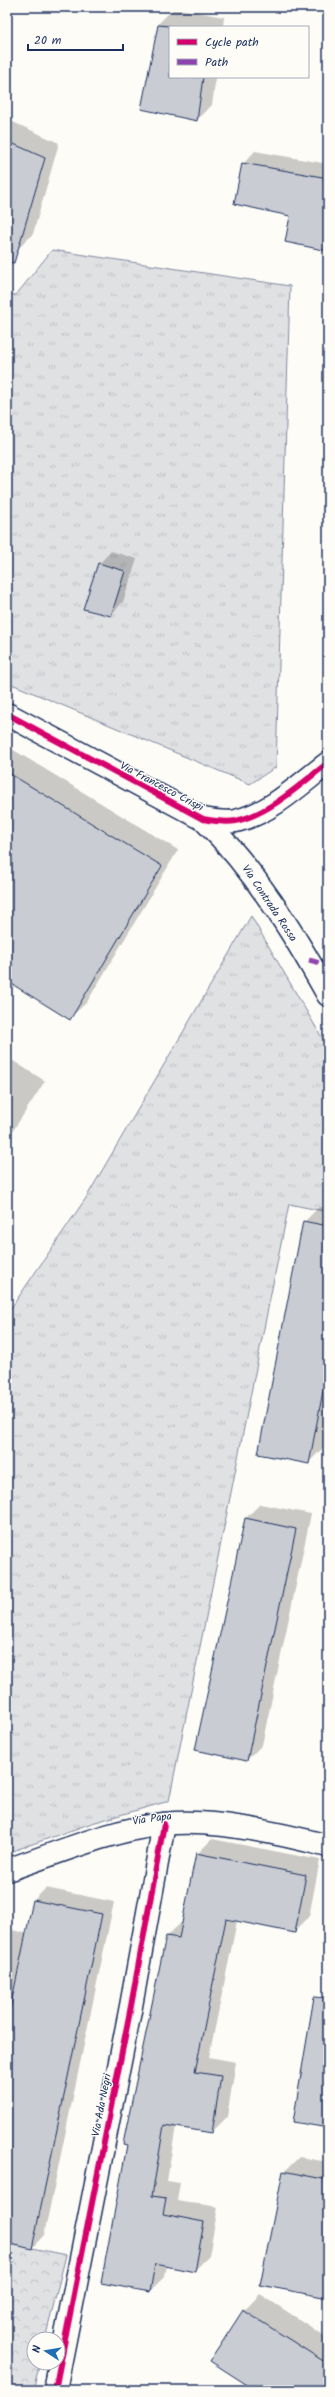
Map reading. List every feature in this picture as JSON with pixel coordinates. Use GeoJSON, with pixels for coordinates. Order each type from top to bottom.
{"type":"FeatureCollection","features":[{"type":"Feature","properties":{"kind":"street","name":"Via Francesco Crispi"},"geometry":{"type":"LineString","coordinates":[[7,714],[202,819],[222,822],[237,821],[266,809],[328,763]]}},
{"type":"Feature","properties":{"kind":"street","name":"Via Contrada Rossa"},"geometry":{"type":"LineString","coordinates":[[202,819],[243,863],[308,960],[328,995]]}},
{"type":"Feature","properties":{"kind":"street","name":"Via Papa"},"geometry":{"type":"LineString","coordinates":[[7,1870],[112,1834],[164,1824],[193,1823],[235,1827],[328,1846]]}},
{"type":"Feature","properties":{"kind":"street","name":"Via Ada Negri"},"geometry":{"type":"LineString","coordinates":[[55,2390],[131,2006],[164,1824]]}},
{"type":"Feature","properties":{"kind":"green space"},"geometry":{"type":"Polygon","coordinates":[[[52,250],[290,286],[276,767],[250,784],[7,682],[7,294],[16,295],[52,250]]]}},
{"type":"Feature","properties":{"kind":"green space"},"geometry":{"type":"Polygon","coordinates":[[[251,916],[328,1048],[328,1212],[289,1204],[169,1801],[92,1823],[7,1853],[7,1314],[86,1198],[251,916]]]}},
{"type":"Feature","properties":{"kind":"green space"},"geometry":{"type":"Polygon","coordinates":[[[7,2243],[66,2255],[47,2331],[26,2331],[26,2371],[38,2371],[33,2390],[7,2390],[7,2243]]]}},
{"type":"Feature","properties":{"kind":"building"},"geometry":{"type":"Polygon","coordinates":[[[158,25],[170,26],[169,78],[203,78],[197,121],[141,109],[158,25]]]}},
{"type":"Feature","properties":{"kind":"building"},"geometry":{"type":"Polygon","coordinates":[[[7,141],[45,158],[14,263],[7,262],[7,141]]]}},
{"type":"Feature","properties":{"kind":"building"},"geometry":{"type":"Polygon","coordinates":[[[242,163],[328,178],[328,251],[285,242],[290,216],[234,204],[242,163]]]}},
{"type":"Feature","properties":{"kind":"building"},"geometry":{"type":"Polygon","coordinates":[[[98,563],[125,571],[111,616],[83,609],[98,563]]]}},
{"type":"Feature","properties":{"kind":"building"},"geometry":{"type":"Polygon","coordinates":[[[7,772],[162,866],[70,1020],[7,981],[7,772]]]}},
{"type":"Feature","properties":{"kind":"building"},"geometry":{"type":"Polygon","coordinates":[[[303,1221],[328,1226],[328,1365],[309,1464],[258,1454],[303,1221]]]}},
{"type":"Feature","properties":{"kind":"building"},"geometry":{"type":"Polygon","coordinates":[[[245,1518],[296,1529],[247,1761],[195,1750],[245,1518]]]}},
{"type":"Feature","properties":{"kind":"building"},"geometry":{"type":"Polygon","coordinates":[[[196,1853],[306,1875],[295,1933],[226,1919],[195,2072],[221,2076],[212,2133],[164,2125],[152,2196],[166,2198],[163,2214],[204,2222],[195,2272],[155,2264],[150,2292],[101,2283],[127,2145],[123,2144],[166,1936],[179,1938],[196,1853]]]}},
{"type":"Feature","properties":{"kind":"building"},"geometry":{"type":"Polygon","coordinates":[[[33,1900],[102,1914],[32,2249],[7,2243],[7,2023],[33,1900]]]}},
{"type":"Feature","properties":{"kind":"building"},"geometry":{"type":"Polygon","coordinates":[[[314,1997],[328,1998],[328,2128],[293,2122],[314,1997]]]}},
{"type":"Feature","properties":{"kind":"building"},"geometry":{"type":"Polygon","coordinates":[[[283,2171],[328,2180],[328,2298],[260,2285],[283,2171]]]}},
{"type":"Feature","properties":{"kind":"building"},"geometry":{"type":"Polygon","coordinates":[[[243,2310],[328,2364],[328,2390],[255,2390],[210,2361],[243,2310]]]}},
{"type":"Feature","properties":{"kind":"marked path"},"geometry":{"type":"LineString","coordinates":[[309,960],[328,965]]}},
{"type":"Feature","properties":{"kind":"cycle path"},"geometry":{"type":"LineString","coordinates":[[7,714],[203,819],[232,822],[261,812],[285,797],[328,763]]}},
{"type":"Feature","properties":{"kind":"cycle path"},"geometry":{"type":"LineString","coordinates":[[55,2390],[131,2006],[164,1824]]}}]}
